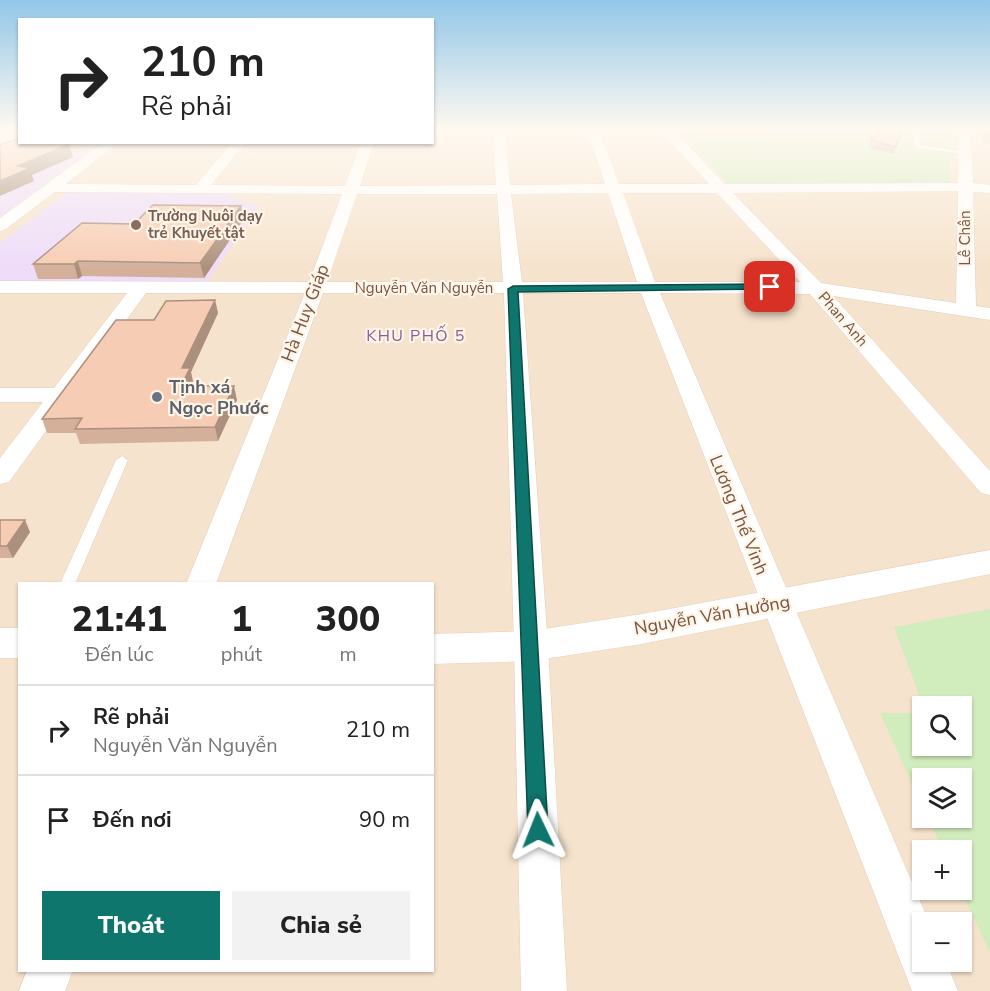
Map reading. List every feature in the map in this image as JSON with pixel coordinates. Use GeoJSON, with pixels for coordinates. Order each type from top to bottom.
{"type":"FeatureCollection","features":[{"type":"Feature","properties":{"kind":"street"},"geometry":{"type":"LineString","coordinates":[[0,226],[65,176]]}},
{"type":"Feature","properties":{"kind":"street"},"geometry":{"type":"LineString","coordinates":[[201,188],[211,176]]}},
{"type":"Feature","properties":{"kind":"street","name":"Hà Huy Giáp"},"geometry":{"type":"LineString","coordinates":[[202,582],[316,288],[354,176]]}},
{"type":"Feature","properties":{"kind":"street"},"geometry":{"type":"LineString","coordinates":[[501,176],[513,289],[531,646],[544,991]]}},
{"type":"Feature","properties":{"kind":"street","name":"Lương Thế Vinh"},"geometry":{"type":"LineString","coordinates":[[610,176],[648,288],[774,604],[912,935]]}},
{"type":"Feature","properties":{"kind":"street","name":"Phan Anh"},"geometry":{"type":"LineString","coordinates":[[709,176],[815,288],[990,487]]}},
{"type":"Feature","properties":{"kind":"street","name":"Lê Chân"},"geometry":{"type":"LineString","coordinates":[[965,176],[966,310]]}},
{"type":"Feature","properties":{"kind":"street"},"geometry":{"type":"LineString","coordinates":[[49,188],[349,190],[965,187],[990,189]]}},
{"type":"Feature","properties":{"kind":"street","name":"Nguyễn Văn Nguyễn"},"geometry":{"type":"LineString","coordinates":[[0,287],[139,289],[815,288],[990,314]]}},
{"type":"Feature","properties":{"kind":"street"},"geometry":{"type":"LineString","coordinates":[[0,476],[139,289]]}},
{"type":"Feature","properties":{"kind":"street"},"geometry":{"type":"LineString","coordinates":[[0,395],[60,395]]}},
{"type":"Feature","properties":{"kind":"street","name":"Nguyễn Văn Hưởng"},"geometry":{"type":"LineString","coordinates":[[434,649],[531,646],[774,604],[990,562]]}},
{"type":"Feature","properties":{"kind":"street"},"geometry":{"type":"LineString","coordinates":[[0,643],[18,643]]}},
{"type":"Feature","properties":{"kind":"street"},"geometry":{"type":"LineString","coordinates":[[42,991],[49,972]]}},
{"type":"Feature","properties":{"kind":"street","name":"Lương Thế Vinh"},"geometry":{"type":"LineString","coordinates":[[927,972],[935,991]]}},
{"type":"Feature","properties":{"kind":"lane"},"geometry":{"type":"LineString","coordinates":[[68,582],[122,460]]}},
{"type":"Feature","properties":{"kind":"shaded area"},"geometry":{"type":"Polygon","coordinates":[[[0,176],[990,176],[990,991],[0,991],[0,176]]]}},
{"type":"Feature","properties":{"kind":"shaded area"},"geometry":{"type":"Polygon","coordinates":[[[0,176],[56,176],[0,217],[0,176]]]}},
{"type":"Feature","properties":{"kind":"shaded area","name":"Trường Nuôi dạy trẻ Khuyết tật"},"geometry":{"type":"Polygon","coordinates":[[[230,192],[236,199],[259,206],[206,284],[0,283],[0,243],[67,193],[230,192]]]}},
{"type":"Feature","properties":{"kind":"green space"},"geometry":{"type":"Polygon","coordinates":[[[722,176],[949,176],[949,182],[738,185],[728,183],[722,176]]]}},
{"type":"Feature","properties":{"kind":"green space"},"geometry":{"type":"Polygon","coordinates":[[[990,609],[990,953],[966,900],[972,900],[972,840],[938,840],[933,828],[972,828],[972,768],[912,768],[912,784],[880,713],[912,713],[912,756],[972,756],[972,696],[919,696],[894,627],[990,609]]]}},
{"type":"Feature","properties":{"kind":"building"},"geometry":{"type":"Polygon","coordinates":[[[0,176],[11,176],[0,181],[0,176]]]}},
{"type":"Feature","properties":{"kind":"building"},"geometry":{"type":"Polygon","coordinates":[[[153,205],[241,206],[200,263],[78,261],[74,264],[33,264],[82,223],[134,224],[153,205]]]}},
{"type":"Feature","properties":{"kind":"building"},"geometry":{"type":"Polygon","coordinates":[[[215,300],[182,368],[190,368],[181,386],[234,386],[215,427],[75,429],[82,418],[42,419],[116,320],[154,320],[166,301],[215,300]]]}},
{"type":"Feature","properties":{"kind":"building"},"geometry":{"type":"Polygon","coordinates":[[[0,520],[25,520],[7,546],[0,546],[0,520]]]}},
{"type":"Feature","properties":{"kind":"place","name":"Trường Nuôi dạy trẻ Khuyết tật"},"geometry":{"type":"Point","coordinates":[136,225]}},
{"type":"Feature","properties":{"kind":"place","name":"Tịnh xá Ngọc Phước"},"geometry":{"type":"Point","coordinates":[157,397]}},
{"type":"Feature","properties":{"kind":"district","name":"KHU PHỐ 5"},"geometry":{"type":"Point","coordinates":[416,335]}},
{"type":"Feature","properties":{"kind":"route"},"geometry":{"type":"LineString","coordinates":[[538,830],[513,289],[770,287]]}}]}
